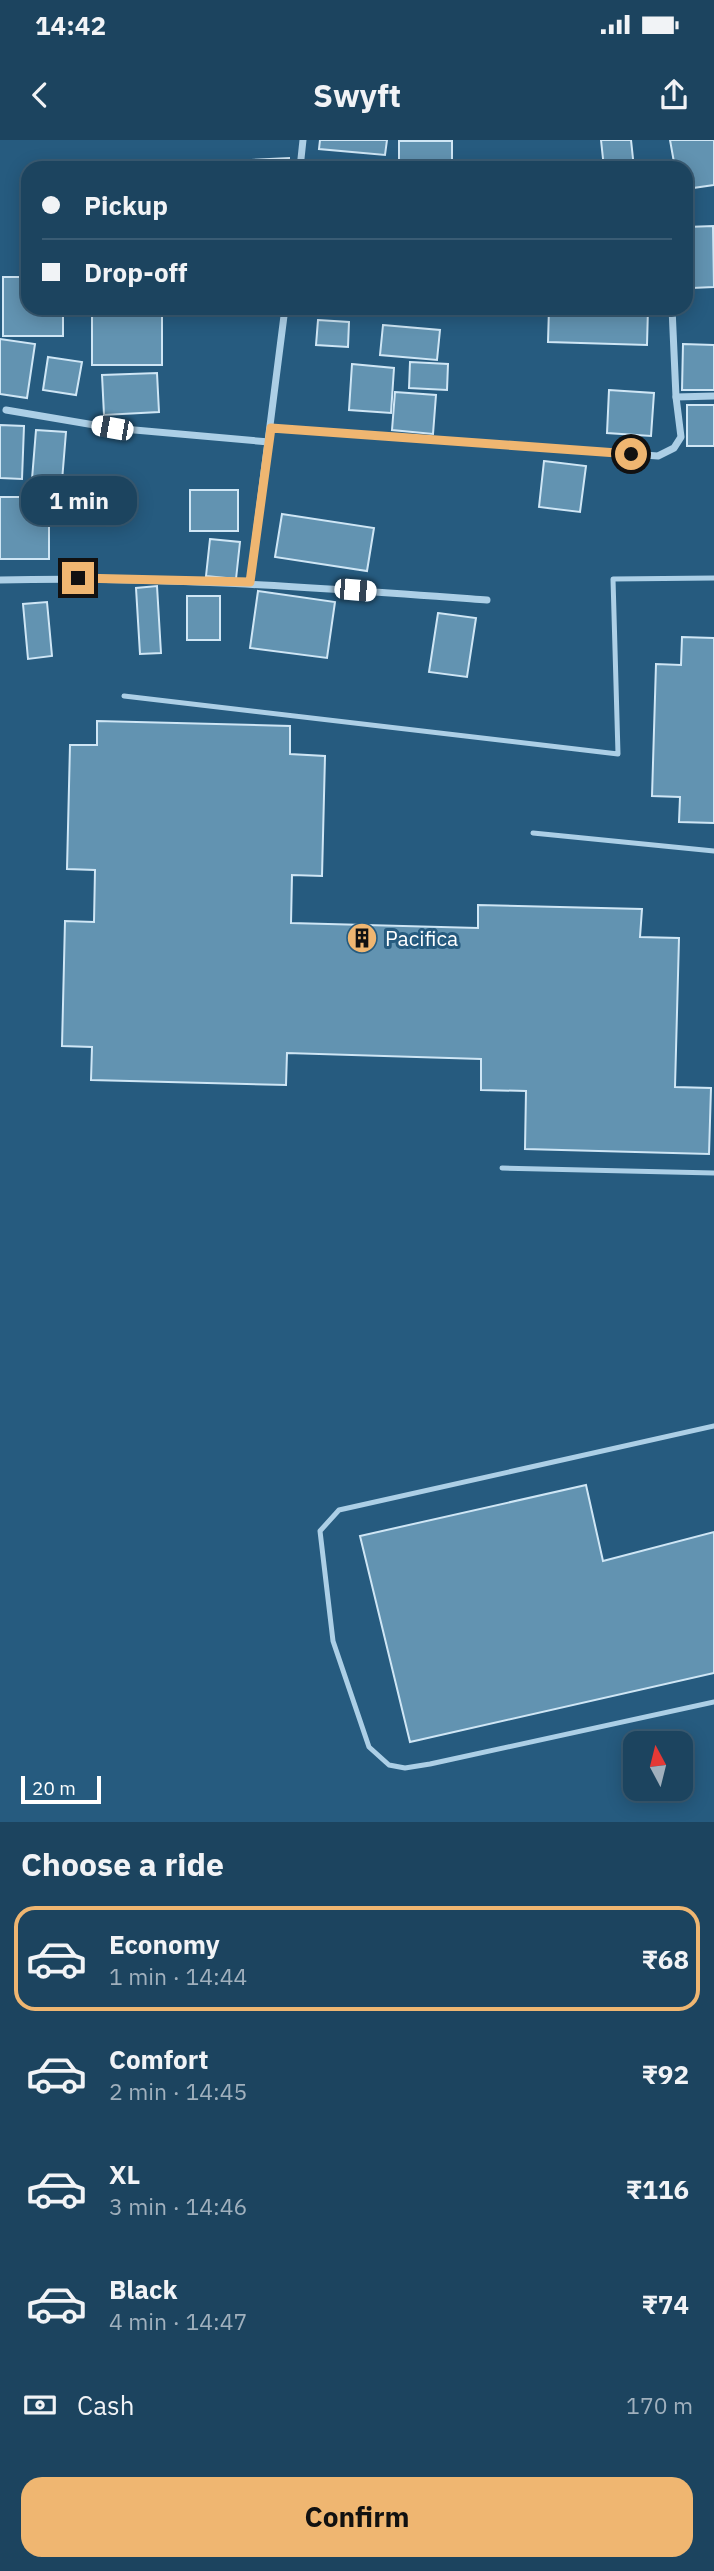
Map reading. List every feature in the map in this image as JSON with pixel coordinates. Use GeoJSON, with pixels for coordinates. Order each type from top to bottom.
{"type":"FeatureCollection","features":[{"type":"Feature","properties":{"kind":"street"},"geometry":{"type":"LineString","coordinates":[[301,161],[303,140]]}},
{"type":"Feature","properties":{"kind":"street"},"geometry":{"type":"LineString","coordinates":[[250,582],[284,315]]}},
{"type":"Feature","properties":{"kind":"street"},"geometry":{"type":"LineString","coordinates":[[271,428],[658,456],[674,448],[681,437],[676,397],[672,315]]}},
{"type":"Feature","properties":{"kind":"street"},"geometry":{"type":"LineString","coordinates":[[676,397],[714,396]]}},
{"type":"Feature","properties":{"kind":"street"},"geometry":{"type":"LineString","coordinates":[[6,410],[112,428],[269,442]]}},
{"type":"Feature","properties":{"kind":"street"},"geometry":{"type":"LineString","coordinates":[[0,580],[104,578],[250,582],[487,600]]}},
{"type":"Feature","properties":{"kind":"lane"},"geometry":{"type":"LineString","coordinates":[[124,696],[618,754],[613,579],[714,578]]}},
{"type":"Feature","properties":{"kind":"lane"},"geometry":{"type":"LineString","coordinates":[[533,833],[714,851]]}},
{"type":"Feature","properties":{"kind":"lane"},"geometry":{"type":"LineString","coordinates":[[502,1168],[714,1173]]}},
{"type":"Feature","properties":{"kind":"lane"},"geometry":{"type":"LineString","coordinates":[[714,1426],[339,1510],[320,1531],[333,1641],[369,1747],[389,1765],[405,1768],[430,1764],[714,1702]]}},
{"type":"Feature","properties":{"kind":"building"},"geometry":{"type":"Polygon","coordinates":[[[320,140],[387,140],[385,155],[319,149],[320,140]]]}},
{"type":"Feature","properties":{"kind":"building"},"geometry":{"type":"Polygon","coordinates":[[[601,140],[631,140],[633,161],[603,161],[601,140]]]}},
{"type":"Feature","properties":{"kind":"building"},"geometry":{"type":"Polygon","coordinates":[[[670,140],[714,140],[714,185],[693,188],[693,161],[674,161],[670,140]]]}},
{"type":"Feature","properties":{"kind":"building"},"geometry":{"type":"Polygon","coordinates":[[[399,141],[452,141],[452,161],[399,161],[399,141]]]}},
{"type":"Feature","properties":{"kind":"building"},"geometry":{"type":"Polygon","coordinates":[[[289,158],[289,161],[231,161],[289,158]]]}},
{"type":"Feature","properties":{"kind":"building"},"geometry":{"type":"Polygon","coordinates":[[[713,226],[714,287],[693,288],[693,227],[713,226]]]}},
{"type":"Feature","properties":{"kind":"building"},"geometry":{"type":"Polygon","coordinates":[[[3,277],[21,277],[21,315],[63,315],[63,336],[3,336],[3,277]]]}},
{"type":"Feature","properties":{"kind":"building"},"geometry":{"type":"Polygon","coordinates":[[[92,315],[162,315],[162,365],[92,365],[92,315]]]}},
{"type":"Feature","properties":{"kind":"building"},"geometry":{"type":"Polygon","coordinates":[[[549,315],[648,315],[647,345],[548,342],[549,315]]]}},
{"type":"Feature","properties":{"kind":"building"},"geometry":{"type":"Polygon","coordinates":[[[318,320],[349,322],[348,347],[316,345],[318,320]]]}},
{"type":"Feature","properties":{"kind":"building"},"geometry":{"type":"Polygon","coordinates":[[[383,325],[440,330],[437,360],[380,355],[383,325]]]}},
{"type":"Feature","properties":{"kind":"building"},"geometry":{"type":"Polygon","coordinates":[[[0,339],[35,344],[27,398],[0,394],[0,339]]]}},
{"type":"Feature","properties":{"kind":"building"},"geometry":{"type":"Polygon","coordinates":[[[683,344],[714,345],[714,390],[682,390],[683,344]]]}},
{"type":"Feature","properties":{"kind":"building"},"geometry":{"type":"Polygon","coordinates":[[[48,357],[82,362],[76,395],[43,390],[48,357]]]}},
{"type":"Feature","properties":{"kind":"building"},"geometry":{"type":"Polygon","coordinates":[[[410,362],[448,364],[447,390],[409,388],[410,362]]]}},
{"type":"Feature","properties":{"kind":"building"},"geometry":{"type":"Polygon","coordinates":[[[352,364],[394,368],[391,413],[349,410],[352,364]]]}},
{"type":"Feature","properties":{"kind":"building"},"geometry":{"type":"Polygon","coordinates":[[[157,373],[159,412],[104,415],[102,375],[157,373]]]}},
{"type":"Feature","properties":{"kind":"building"},"geometry":{"type":"Polygon","coordinates":[[[609,390],[654,393],[651,436],[607,433],[609,390]]]}},
{"type":"Feature","properties":{"kind":"building"},"geometry":{"type":"Polygon","coordinates":[[[395,392],[436,395],[433,434],[392,430],[395,392]]]}},
{"type":"Feature","properties":{"kind":"building"},"geometry":{"type":"Polygon","coordinates":[[[687,405],[714,405],[714,446],[687,446],[687,405]]]}},
{"type":"Feature","properties":{"kind":"building"},"geometry":{"type":"Polygon","coordinates":[[[0,425],[24,426],[22,479],[0,478],[0,425]]]}},
{"type":"Feature","properties":{"kind":"building"},"geometry":{"type":"Polygon","coordinates":[[[36,430],[66,432],[62,481],[32,479],[36,430]]]}},
{"type":"Feature","properties":{"kind":"building"},"geometry":{"type":"Polygon","coordinates":[[[544,461],[586,466],[580,512],[539,507],[544,461]]]}},
{"type":"Feature","properties":{"kind":"building"},"geometry":{"type":"Polygon","coordinates":[[[190,490],[238,490],[238,531],[190,531],[190,490]]]}},
{"type":"Feature","properties":{"kind":"building"},"geometry":{"type":"Polygon","coordinates":[[[0,497],[49,497],[49,559],[0,559],[0,497]]]}},
{"type":"Feature","properties":{"kind":"building"},"geometry":{"type":"Polygon","coordinates":[[[282,514],[374,528],[367,571],[275,557],[282,514]]]}},
{"type":"Feature","properties":{"kind":"building"},"geometry":{"type":"Polygon","coordinates":[[[210,539],[240,542],[236,579],[206,576],[210,539]]]}},
{"type":"Feature","properties":{"kind":"building"},"geometry":{"type":"Polygon","coordinates":[[[157,586],[161,653],[140,654],[136,588],[157,586]]]}},
{"type":"Feature","properties":{"kind":"building"},"geometry":{"type":"Polygon","coordinates":[[[258,591],[335,602],[327,658],[250,648],[258,591]]]}},
{"type":"Feature","properties":{"kind":"building"},"geometry":{"type":"Polygon","coordinates":[[[187,596],[220,596],[220,640],[187,640],[187,596]]]}},
{"type":"Feature","properties":{"kind":"building"},"geometry":{"type":"Polygon","coordinates":[[[47,602],[52,656],[28,659],[23,604],[47,602]]]}},
{"type":"Feature","properties":{"kind":"building"},"geometry":{"type":"Polygon","coordinates":[[[438,613],[476,618],[467,677],[429,672],[438,613]]]}},
{"type":"Feature","properties":{"kind":"building"},"geometry":{"type":"Polygon","coordinates":[[[682,637],[714,638],[714,823],[679,822],[680,797],[652,796],[656,664],[681,665],[682,637]]]}},
{"type":"Feature","properties":{"kind":"building","name":"Pacifica"},"geometry":{"type":"Polygon","coordinates":[[[97,721],[290,726],[290,754],[325,756],[322,876],[292,875],[291,923],[478,928],[478,905],[642,909],[640,937],[679,938],[675,1087],[711,1088],[709,1154],[525,1149],[526,1091],[481,1090],[481,1059],[287,1053],[286,1085],[91,1080],[92,1047],[62,1046],[65,921],[94,922],[95,870],[67,869],[70,745],[97,745],[97,721]]]}},
{"type":"Feature","properties":{"kind":"building"},"geometry":{"type":"Polygon","coordinates":[[[586,1485],[603,1561],[714,1532],[714,1673],[410,1742],[360,1536],[586,1485]]]}},
{"type":"Feature","properties":{"kind":"place","name":"Pacifica"},"geometry":{"type":"Point","coordinates":[362,938]}},
{"type":"Feature","properties":{"kind":"route"},"geometry":{"type":"LineString","coordinates":[[78,578],[250,582],[271,428],[631,454]]}}]}
